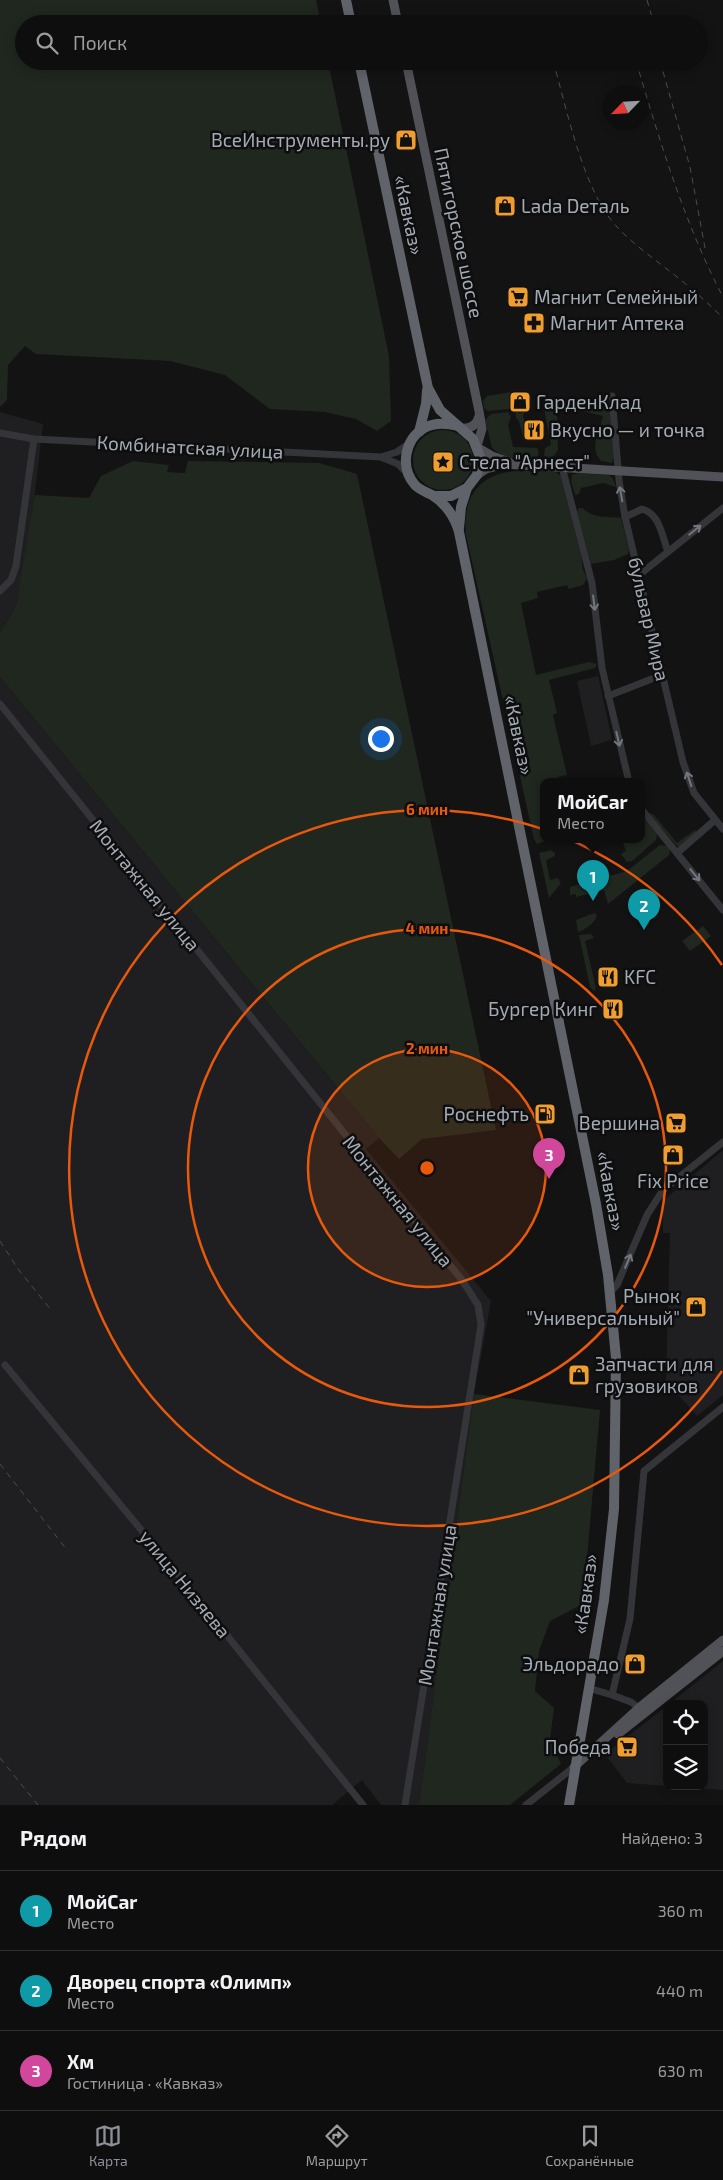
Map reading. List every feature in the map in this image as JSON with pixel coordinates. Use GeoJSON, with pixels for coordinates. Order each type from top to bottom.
{"type":"FeatureCollection","features":[{"type":"Feature","properties":{"kind":"highway"},"geometry":{"type":"LineString","coordinates":[[346,0],[349,15]]}},
{"type":"Feature","properties":{"kind":"highway","name":"«Кавказ»"},"geometry":{"type":"LineString","coordinates":[[361,70],[425,376],[433,399],[440,410],[473,439],[477,447]]}},
{"type":"Feature","properties":{"kind":"highway","name":"«Кавказ»"},"geometry":{"type":"LineString","coordinates":[[419,432],[426,404],[425,376]]}},
{"type":"Feature","properties":{"kind":"highway","name":"«Кавказ»"},"geometry":{"type":"LineString","coordinates":[[410,442],[419,432],[434,424],[442,423],[460,427]]}},
{"type":"Feature","properties":{"kind":"highway"},"geometry":{"type":"LineString","coordinates":[[410,442],[406,460],[410,477]]}},
{"type":"Feature","properties":{"kind":"highway"},"geometry":{"type":"LineString","coordinates":[[477,447],[480,457],[477,475]]}},
{"type":"Feature","properties":{"kind":"highway","name":"«Кавказ»"},"geometry":{"type":"LineString","coordinates":[[459,532],[462,507],[467,488],[477,475]]}},
{"type":"Feature","properties":{"kind":"highway","name":"«Кавказ»"},"geometry":{"type":"LineString","coordinates":[[410,477],[419,488],[433,496],[448,509],[459,532],[596,1204],[610,1292],[616,1358],[614,1508],[604,1600],[569,1805]]}},
{"type":"Feature","properties":{"kind":"highway"},"geometry":{"type":"LineString","coordinates":[[433,496],[451,496],[467,488]]}},
{"type":"Feature","properties":{"kind":"main road"},"geometry":{"type":"LineString","coordinates":[[393,0],[396,15]]}},
{"type":"Feature","properties":{"kind":"main road","name":"Пятигорское шоссе"},"geometry":{"type":"LineString","coordinates":[[408,70],[480,411],[482,429],[477,447]]}},
{"type":"Feature","properties":{"kind":"main road"},"geometry":{"type":"LineString","coordinates":[[460,427],[470,428],[476,424],[480,411]]}},
{"type":"Feature","properties":{"kind":"main road"},"geometry":{"type":"LineString","coordinates":[[477,447],[492,456],[516,464]]}},
{"type":"Feature","properties":{"kind":"main road"},"geometry":{"type":"LineString","coordinates":[[477,475],[496,466],[516,464],[723,477]]}},
{"type":"Feature","properties":{"kind":"main road"},"geometry":{"type":"LineString","coordinates":[[574,1767],[723,1640]]}},
{"type":"Feature","properties":{"kind":"main road"},"geometry":{"type":"LineString","coordinates":[[643,1710],[723,1651]]}},
{"type":"Feature","properties":{"kind":"street","name":"бульвар Мира"},"geometry":{"type":"LineString","coordinates":[[612,396],[618,470],[625,517],[690,785],[703,806],[723,829]]}},
{"type":"Feature","properties":{"kind":"street","name":"Комбинатская улица"},"geometry":{"type":"LineString","coordinates":[[0,433],[34,439],[381,457],[398,464],[410,477]]}},
{"type":"Feature","properties":{"kind":"street"},"geometry":{"type":"LineString","coordinates":[[0,591],[10,580],[16,566],[34,439]]}},
{"type":"Feature","properties":{"kind":"street","name":"Комбинатская улица"},"geometry":{"type":"LineString","coordinates":[[381,457],[397,452],[410,442]]}},
{"type":"Feature","properties":{"kind":"street"},"geometry":{"type":"LineString","coordinates":[[562,467],[592,584],[608,696],[628,778]]}},
{"type":"Feature","properties":{"kind":"street"},"geometry":{"type":"LineString","coordinates":[[639,575],[723,508]]}},
{"type":"Feature","properties":{"kind":"street"},"geometry":{"type":"LineString","coordinates":[[625,517],[642,509],[650,511],[655,516],[668,552]]}},
{"type":"Feature","properties":{"kind":"street"},"geometry":{"type":"LineString","coordinates":[[608,696],[662,675]]}},
{"type":"Feature","properties":{"kind":"street","name":"Монтажная улица"},"geometry":{"type":"LineString","coordinates":[[0,704],[462,1280],[478,1305],[481,1325],[405,1805]]}},
{"type":"Feature","properties":{"kind":"street"},"geometry":{"type":"LineString","coordinates":[[645,814],[723,910]]}},
{"type":"Feature","properties":{"kind":"street"},"geometry":{"type":"LineString","coordinates":[[677,853],[715,820]]}},
{"type":"Feature","properties":{"kind":"street"},"geometry":{"type":"LineString","coordinates":[[610,1292],[617,1285],[654,1202],[663,1190],[723,1142]]}},
{"type":"Feature","properties":{"kind":"street","name":"улица Низяева"},"geometry":{"type":"LineString","coordinates":[[5,1365],[185,1583],[363,1805]]}},
{"type":"Feature","properties":{"kind":"street"},"geometry":{"type":"LineString","coordinates":[[612,1695],[630,1619],[644,1471],[723,1407]]}},
{"type":"Feature","properties":{"kind":"street"},"geometry":{"type":"LineString","coordinates":[[588,1688],[612,1695],[643,1710]]}},
{"type":"Feature","properties":{"kind":"street"},"geometry":{"type":"LineString","coordinates":[[526,1805],[574,1767]]}},
{"type":"Feature","properties":{"kind":"shaded area"},"geometry":{"type":"Polygon","coordinates":[[[0,0],[316,0],[319,15],[15,15],[15,70],[330,70],[389,356],[391,421],[377,431],[356,419],[325,412],[270,409],[225,375],[170,361],[36,354],[25,346],[8,365],[7,400],[0,407],[0,0]]]}},
{"type":"Feature","properties":{"kind":"shaded area"},"geometry":{"type":"Polygon","coordinates":[[[510,392],[515,405],[509,409],[488,411],[484,408],[483,401],[487,396],[510,392]]]}},
{"type":"Feature","properties":{"kind":"shaded area"},"geometry":{"type":"Polygon","coordinates":[[[604,401],[609,403],[614,457],[612,463],[601,461],[597,456],[595,445],[603,416],[574,409],[561,410],[557,413],[558,450],[551,460],[544,456],[545,448],[551,445],[543,403],[604,401]]]}},
{"type":"Feature","properties":{"kind":"shaded area"},"geometry":{"type":"Polygon","coordinates":[[[530,406],[523,415],[527,439],[524,440],[515,410],[520,407],[530,406]]]}},
{"type":"Feature","properties":{"kind":"shaded area"},"geometry":{"type":"Polygon","coordinates":[[[0,412],[43,424],[31,526],[16,606],[0,633],[0,412]]]}},
{"type":"Feature","properties":{"kind":"shaded area"},"geometry":{"type":"Polygon","coordinates":[[[508,412],[511,417],[508,425],[513,447],[537,448],[539,453],[536,459],[512,458],[492,448],[485,420],[491,414],[508,412]]]}},
{"type":"Feature","properties":{"kind":"shaded area"},"geometry":{"type":"Polygon","coordinates":[[[443,430],[460,435],[468,443],[473,460],[468,477],[460,485],[443,490],[426,485],[418,477],[413,460],[418,443],[426,435],[443,430]]]}},
{"type":"Feature","properties":{"kind":"shaded area"},"geometry":{"type":"Polygon","coordinates":[[[133,461],[169,465],[167,472],[185,473],[188,461],[319,463],[357,474],[496,1130],[422,1139],[399,1159],[379,1138],[0,677],[0,633],[16,606],[35,495],[89,498],[101,476],[133,461]]]}},
{"type":"Feature","properties":{"kind":"shaded area"},"geometry":{"type":"Polygon","coordinates":[[[554,471],[561,476],[583,570],[587,578],[583,585],[569,589],[567,585],[537,592],[538,598],[521,603],[536,675],[589,662],[597,664],[595,668],[549,680],[557,713],[553,715],[567,775],[558,778],[540,778],[540,843],[537,844],[534,839],[466,535],[465,521],[470,499],[483,482],[493,476],[504,473],[554,471]]]}},
{"type":"Feature","properties":{"kind":"shaded area"},"geometry":{"type":"Polygon","coordinates":[[[577,473],[609,475],[616,487],[603,483],[581,488],[579,494],[575,495],[571,481],[572,475],[577,473]]]}},
{"type":"Feature","properties":{"kind":"shaded area"},"geometry":{"type":"Polygon","coordinates":[[[579,508],[583,508],[591,514],[621,518],[629,550],[628,554],[614,560],[591,564],[577,511],[579,508]]]}},
{"type":"Feature","properties":{"kind":"shaded area"},"geometry":{"type":"Polygon","coordinates":[[[598,676],[612,740],[591,746],[577,681],[598,676]]]}},
{"type":"Feature","properties":{"kind":"shaded area"},"geometry":{"type":"Polygon","coordinates":[[[0,677],[379,1138],[366,1149],[491,1301],[474,1394],[419,1805],[381,1805],[362,1780],[332,1805],[0,1805],[0,677]]]}},
{"type":"Feature","properties":{"kind":"shaded area"},"geometry":{"type":"Polygon","coordinates":[[[648,813],[653,814],[677,843],[695,830],[697,832],[679,847],[648,813]]]}},
{"type":"Feature","properties":{"kind":"shaded area"},"geometry":{"type":"Polygon","coordinates":[[[645,820],[657,834],[656,840],[632,861],[627,862],[621,854],[626,851],[623,843],[645,843],[645,820]]]}},
{"type":"Feature","properties":{"kind":"shaded area"},"geometry":{"type":"Polygon","coordinates":[[[660,845],[667,846],[670,850],[669,855],[608,904],[604,890],[576,897],[576,894],[570,895],[570,887],[585,883],[586,887],[606,882],[606,877],[627,871],[660,845]]]}},
{"type":"Feature","properties":{"kind":"shaded area"},"geometry":{"type":"Polygon","coordinates":[[[551,850],[555,853],[555,856],[546,860],[550,880],[558,878],[561,883],[549,898],[539,853],[551,850]]]}},
{"type":"Feature","properties":{"kind":"shaded area"},"geometry":{"type":"Polygon","coordinates":[[[594,913],[597,915],[595,920],[587,928],[578,932],[576,920],[594,913]]]}},
{"type":"Feature","properties":{"kind":"shaded area"},"geometry":{"type":"Polygon","coordinates":[[[703,926],[711,936],[690,951],[682,941],[703,926]]]}},
{"type":"Feature","properties":{"kind":"shaded area"},"geometry":{"type":"Polygon","coordinates":[[[591,934],[594,938],[585,941],[596,988],[594,991],[590,987],[579,935],[591,934]]]}},
{"type":"Feature","properties":{"kind":"shaded area","name":"Рынок \"Универсальный\""},"geometry":{"type":"Polygon","coordinates":[[[723,1150],[723,1395],[697,1416],[666,1381],[670,1233],[663,1233],[663,1201],[723,1150]]]}},
{"type":"Feature","properties":{"kind":"shaded area"},"geometry":{"type":"Polygon","coordinates":[[[474,1394],[600,1410],[583,1604],[550,1621],[539,1651],[535,1691],[554,1708],[550,1739],[561,1764],[510,1805],[419,1805],[474,1394]]]}},
{"type":"Feature","properties":{"kind":"shaded area"},"geometry":{"type":"Polygon","coordinates":[[[723,1661],[723,1790],[708,1789],[708,1700],[674,1700],[723,1661]]]}},
{"type":"Feature","properties":{"kind":"shaded area"},"geometry":{"type":"Polygon","coordinates":[[[663,1709],[663,1786],[627,1783],[605,1754],[663,1709]]]}},
{"type":"Feature","properties":{"kind":"railway"},"geometry":{"type":"LineString","coordinates":[[647,0],[651,15]]}},
{"type":"Feature","properties":{"kind":"railway"},"geometry":{"type":"LineString","coordinates":[[555,70],[570,125],[586,171],[605,212],[617,227],[643,251],[692,289],[723,318]]}},
{"type":"Feature","properties":{"kind":"railway"},"geometry":{"type":"LineString","coordinates":[[639,70],[685,211],[696,240],[723,297]]}},
{"type":"Feature","properties":{"kind":"railway"},"geometry":{"type":"LineString","coordinates":[[663,70],[690,167],[705,248]]}},
{"type":"Feature","properties":{"kind":"railway"},"geometry":{"type":"LineString","coordinates":[[0,1241],[18,1269],[51,1310]]}},
{"type":"Feature","properties":{"kind":"railway"},"geometry":{"type":"LineString","coordinates":[[0,1464],[67,1550]]}},
{"type":"Feature","properties":{"kind":"railway"},"geometry":{"type":"LineString","coordinates":[[0,1758],[38,1805]]}},
{"type":"Feature","properties":{"kind":"place","name":"ВсеИнструменты.ру"},"geometry":{"type":"Point","coordinates":[406,140]}},
{"type":"Feature","properties":{"kind":"place","name":"Lada Dеталь"},"geometry":{"type":"Point","coordinates":[505,206]}},
{"type":"Feature","properties":{"kind":"place","name":"Магнит Семейный"},"geometry":{"type":"Point","coordinates":[518,297]}},
{"type":"Feature","properties":{"kind":"place","name":"Магнит Аптека"},"geometry":{"type":"Point","coordinates":[534,323]}},
{"type":"Feature","properties":{"kind":"place","name":"ГарденКлад"},"geometry":{"type":"Point","coordinates":[520,402]}},
{"type":"Feature","properties":{"kind":"place","name":"Вкусно — и точка"},"geometry":{"type":"Point","coordinates":[534,430]}},
{"type":"Feature","properties":{"kind":"place","name":"Стела \"Арнест\""},"geometry":{"type":"Point","coordinates":[443,462]}},
{"type":"Feature","properties":{"kind":"place","name":"МойCar"},"geometry":{"type":"Point","coordinates":[593,901]}},
{"type":"Feature","properties":{"kind":"place","name":"Дворец спорта «Олимп»"},"geometry":{"type":"Point","coordinates":[644,930]}},
{"type":"Feature","properties":{"kind":"place","name":"KFC"},"geometry":{"type":"Point","coordinates":[608,977]}},
{"type":"Feature","properties":{"kind":"place","name":"Бургер Кинг"},"geometry":{"type":"Point","coordinates":[613,1009]}},
{"type":"Feature","properties":{"kind":"place","name":"Роснефть"},"geometry":{"type":"Point","coordinates":[545,1114]}},
{"type":"Feature","properties":{"kind":"place","name":"Вершина"},"geometry":{"type":"Point","coordinates":[676,1123]}},
{"type":"Feature","properties":{"kind":"place","name":"Fix Price"},"geometry":{"type":"Point","coordinates":[673,1155]}},
{"type":"Feature","properties":{"kind":"place","name":"Хм"},"geometry":{"type":"Point","coordinates":[549,1179]}},
{"type":"Feature","properties":{"kind":"place","name":"Рынок \"Универсальный\""},"geometry":{"type":"Point","coordinates":[696,1307]}},
{"type":"Feature","properties":{"kind":"place","name":"Запчасти для грузовиков"},"geometry":{"type":"Point","coordinates":[579,1375]}},
{"type":"Feature","properties":{"kind":"place","name":"Эльдорадо"},"geometry":{"type":"Point","coordinates":[635,1664]}},
{"type":"Feature","properties":{"kind":"place","name":"Победа"},"geometry":{"type":"Point","coordinates":[627,1747]}}]}
